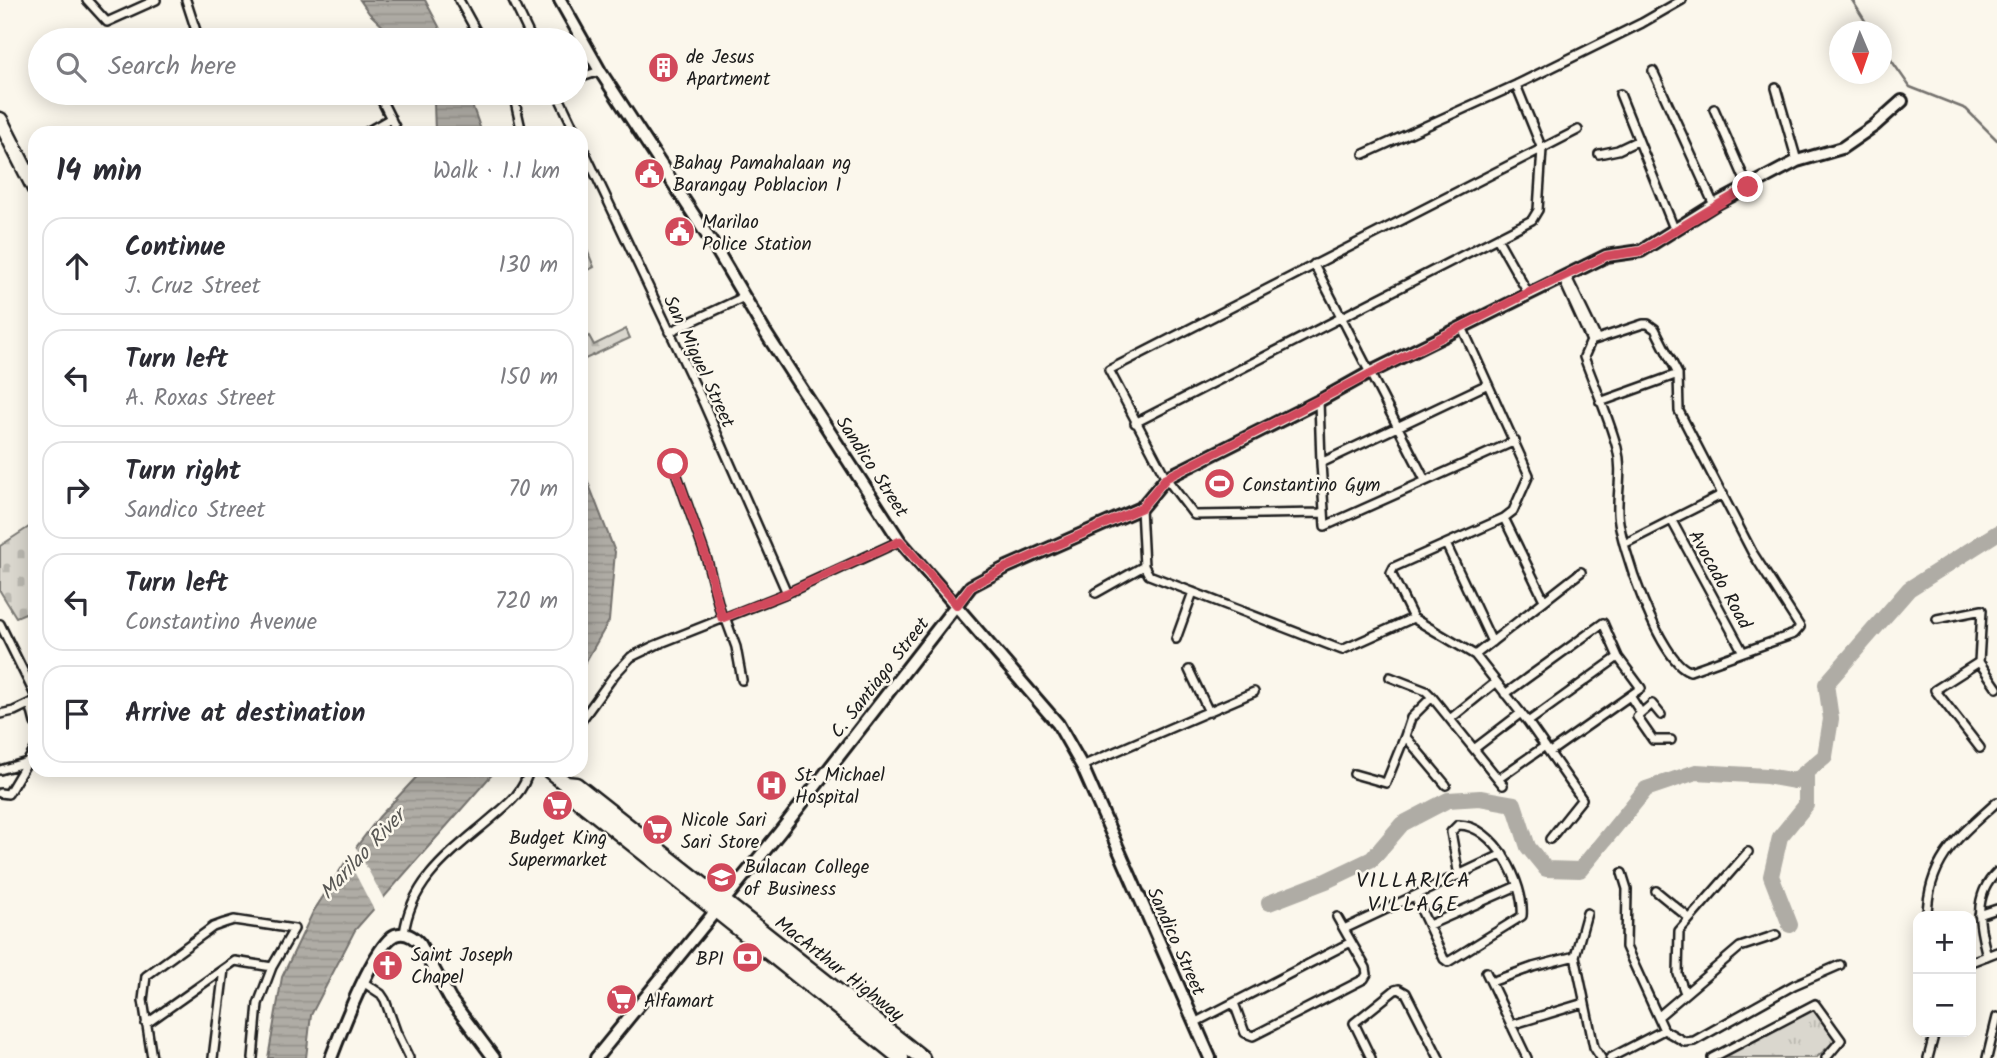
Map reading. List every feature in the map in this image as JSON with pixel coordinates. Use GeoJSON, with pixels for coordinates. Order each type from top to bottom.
{"type":"FeatureCollection","features":[{"type":"Feature","properties":{"kind":"highway"},"geometry":{"type":"LineString","coordinates":[[0,120],[28,175]]}},
{"type":"Feature","properties":{"kind":"highway","name":"MacArthur Highway"},"geometry":{"type":"LineString","coordinates":[[558,777],[566,784],[568,792],[922,1058]]}},
{"type":"Feature","properties":{"kind":"highway","name":"MacArthur Highway"},"geometry":{"type":"LineString","coordinates":[[720,906],[901,1058]]}},
{"type":"Feature","properties":{"kind":"main road","name":"Sandico Street"},"geometry":{"type":"LineString","coordinates":[[560,0],[576,28]]}},
{"type":"Feature","properties":{"kind":"main road","name":"Sandico Street"},"geometry":{"type":"LineString","coordinates":[[588,50],[900,541],[1058,724],[1082,766],[1210,1058]]}},
{"type":"Feature","properties":{"kind":"main road"},"geometry":{"type":"LineString","coordinates":[[1141,508],[1166,478],[1528,293],[1606,256],[1641,251],[1714,205],[1797,161],[1842,148],[1874,127],[1902,101]]}},
{"type":"Feature","properties":{"kind":"main road","name":"C. Santiago Street"},"geometry":{"type":"LineString","coordinates":[[596,1058],[720,906],[971,586],[1007,567],[1141,508]]}},
{"type":"Feature","properties":{"kind":"main road"},"geometry":{"type":"LineString","coordinates":[[331,1058],[363,982],[382,948],[393,937],[404,934],[420,944],[450,999],[494,1058]]}},
{"type":"Feature","properties":{"kind":"street"},"geometry":{"type":"LineString","coordinates":[[87,0],[107,22],[150,1]]}},
{"type":"Feature","properties":{"kind":"street"},"geometry":{"type":"LineString","coordinates":[[186,0],[195,28]]}},
{"type":"Feature","properties":{"kind":"street"},"geometry":{"type":"LineString","coordinates":[[459,0],[474,28]]}},
{"type":"Feature","properties":{"kind":"street"},"geometry":{"type":"LineString","coordinates":[[513,0],[526,28]]}},
{"type":"Feature","properties":{"kind":"street"},"geometry":{"type":"LineString","coordinates":[[1364,154],[1516,85],[1642,23],[1682,0]]}},
{"type":"Feature","properties":{"kind":"street"},"geometry":{"type":"LineString","coordinates":[[588,75],[600,71]]}},
{"type":"Feature","properties":{"kind":"street"},"geometry":{"type":"LineString","coordinates":[[1653,71],[1714,205]]}},
{"type":"Feature","properties":{"kind":"street"},"geometry":{"type":"LineString","coordinates":[[1135,423],[1528,223],[1536,215],[1542,149],[1516,85]]}},
{"type":"Feature","properties":{"kind":"street"},"geometry":{"type":"LineString","coordinates":[[1776,88],[1797,161]]}},
{"type":"Feature","properties":{"kind":"street"},"geometry":{"type":"LineString","coordinates":[[1620,94],[1675,231]]}},
{"type":"Feature","properties":{"kind":"street"},"geometry":{"type":"LineString","coordinates":[[384,105],[395,126]]}},
{"type":"Feature","properties":{"kind":"street"},"geometry":{"type":"LineString","coordinates":[[516,105],[521,126]]}},
{"type":"Feature","properties":{"kind":"street"},"geometry":{"type":"LineString","coordinates":[[563,105],[573,126]]}},
{"type":"Feature","properties":{"kind":"street"},"geometry":{"type":"LineString","coordinates":[[1714,108],[1748,187]]}},
{"type":"Feature","properties":{"kind":"street"},"geometry":{"type":"LineString","coordinates":[[377,126],[391,118]]}},
{"type":"Feature","properties":{"kind":"street"},"geometry":{"type":"LineString","coordinates":[[1323,513],[1196,515],[1166,478],[1109,370],[1578,130]]}},
{"type":"Feature","properties":{"kind":"street"},"geometry":{"type":"LineString","coordinates":[[1599,154],[1618,150],[1637,141]]}},
{"type":"Feature","properties":{"kind":"street","name":"San Miguel Street"},"geometry":{"type":"LineString","coordinates":[[588,159],[704,404],[787,593]]}},
{"type":"Feature","properties":{"kind":"street"},"geometry":{"type":"LineString","coordinates":[[1497,238],[1528,293]]}},
{"type":"Feature","properties":{"kind":"street"},"geometry":{"type":"LineString","coordinates":[[1314,264],[1425,480]]}},
{"type":"Feature","properties":{"kind":"street"},"geometry":{"type":"LineString","coordinates":[[1564,276],[1594,340]]}},
{"type":"Feature","properties":{"kind":"street"},"geometry":{"type":"LineString","coordinates":[[669,332],[744,297]]}},
{"type":"Feature","properties":{"kind":"street"},"geometry":{"type":"LineString","coordinates":[[1648,324],[1655,329],[1678,374],[1679,411],[1752,552],[1800,627],[1794,634],[1695,671],[1681,667],[1651,622],[1624,544],[1618,514],[1620,472],[1617,449],[1584,357],[1594,340],[1648,324]]}},
{"type":"Feature","properties":{"kind":"street"},"geometry":{"type":"LineString","coordinates":[[1462,327],[1529,475],[1513,511],[1504,518],[1392,568],[1391,573],[1413,618],[1475,655],[1528,722],[1582,799],[1550,839]]}},
{"type":"Feature","properties":{"kind":"street"},"geometry":{"type":"LineString","coordinates":[[1600,402],[1678,374]]}},
{"type":"Feature","properties":{"kind":"street"},"geometry":{"type":"LineString","coordinates":[[1321,463],[1488,384]]}},
{"type":"Feature","properties":{"kind":"street"},"geometry":{"type":"LineString","coordinates":[[1319,401],[1325,526],[1515,441]]}},
{"type":"Feature","properties":{"kind":"street"},"geometry":{"type":"LineString","coordinates":[[673,464],[707,560],[723,617],[736,647],[742,680]]}},
{"type":"Feature","properties":{"kind":"street"},"geometry":{"type":"LineString","coordinates":[[1624,544],[1723,494]]}},
{"type":"Feature","properties":{"kind":"street"},"geometry":{"type":"LineString","coordinates":[[1141,508],[1144,566],[1149,575],[1342,650],[1413,618]]}},
{"type":"Feature","properties":{"kind":"street"},"geometry":{"type":"LineString","coordinates":[[1504,518],[1544,600]]}},
{"type":"Feature","properties":{"kind":"street","name":"Avocado Road"},"geometry":{"type":"LineString","coordinates":[[1672,521],[1743,652]]}},
{"type":"Feature","properties":{"kind":"street"},"geometry":{"type":"LineString","coordinates":[[588,711],[631,657],[787,593],[900,541]]}},
{"type":"Feature","properties":{"kind":"street"},"geometry":{"type":"LineString","coordinates":[[1446,544],[1492,642]]}},
{"type":"Feature","properties":{"kind":"street"},"geometry":{"type":"LineString","coordinates":[[1096,593],[1144,566]]}},
{"type":"Feature","properties":{"kind":"street"},"geometry":{"type":"LineString","coordinates":[[1475,655],[1581,572]]}},
{"type":"Feature","properties":{"kind":"street"},"geometry":{"type":"LineString","coordinates":[[1176,639],[1193,592]]}},
{"type":"Feature","properties":{"kind":"street"},"geometry":{"type":"LineString","coordinates":[[1937,620],[1982,610],[1979,662],[1997,688]]}},
{"type":"Feature","properties":{"kind":"street"},"geometry":{"type":"LineString","coordinates":[[1390,677],[1426,691],[1500,782],[1642,688],[1618,657],[1603,623],[1506,694]]}},
{"type":"Feature","properties":{"kind":"street"},"geometry":{"type":"LineString","coordinates":[[0,624],[28,681]]}},
{"type":"Feature","properties":{"kind":"street"},"geometry":{"type":"LineString","coordinates":[[1528,722],[1618,657]]}},
{"type":"Feature","properties":{"kind":"street"},"geometry":{"type":"LineString","coordinates":[[1979,662],[1934,690],[1980,748]]}},
{"type":"Feature","properties":{"kind":"street"},"geometry":{"type":"LineString","coordinates":[[1189,670],[1209,712]]}},
{"type":"Feature","properties":{"kind":"street"},"geometry":{"type":"LineString","coordinates":[[1450,719],[1496,682]]}},
{"type":"Feature","properties":{"kind":"street"},"geometry":{"type":"LineString","coordinates":[[1082,766],[1254,692]]}},
{"type":"Feature","properties":{"kind":"street"},"geometry":{"type":"LineString","coordinates":[[1630,696],[1641,713]]}},
{"type":"Feature","properties":{"kind":"street"},"geometry":{"type":"LineString","coordinates":[[1354,774],[1386,783],[1411,718],[1432,697]]}},
{"type":"Feature","properties":{"kind":"street"},"geometry":{"type":"LineString","coordinates":[[0,713],[14,711],[28,704]]}},
{"type":"Feature","properties":{"kind":"street"},"geometry":{"type":"LineString","coordinates":[[1661,715],[1652,705],[1637,717],[1653,740],[1671,740]]}},
{"type":"Feature","properties":{"kind":"street"},"geometry":{"type":"LineString","coordinates":[[1474,749],[1521,713]]}},
{"type":"Feature","properties":{"kind":"street"},"geometry":{"type":"LineString","coordinates":[[1405,736],[1446,785]]}},
{"type":"Feature","properties":{"kind":"street"},"geometry":{"type":"LineString","coordinates":[[0,770],[27,762]]}},
{"type":"Feature","properties":{"kind":"street"},"geometry":{"type":"LineString","coordinates":[[0,793],[8,794],[27,762]]}},
{"type":"Feature","properties":{"kind":"street"},"geometry":{"type":"LineString","coordinates":[[404,934],[406,914],[414,894],[433,870],[525,787],[527,777]]}},
{"type":"Feature","properties":{"kind":"street"},"geometry":{"type":"LineString","coordinates":[[1927,911],[1927,897],[1936,866],[1965,830],[1997,802]]}},
{"type":"Feature","properties":{"kind":"street"},"geometry":{"type":"LineString","coordinates":[[1415,897],[1444,959],[1451,961],[1522,916],[1517,886],[1503,854],[1479,831],[1464,825],[1458,825],[1451,832],[1459,876]]}},
{"type":"Feature","properties":{"kind":"street"},"geometry":{"type":"LineString","coordinates":[[1685,993],[1678,974],[1679,932],[1748,852]]}},
{"type":"Feature","properties":{"kind":"street"},"geometry":{"type":"LineString","coordinates":[[1344,929],[1503,854]]}},
{"type":"Feature","properties":{"kind":"street"},"geometry":{"type":"LineString","coordinates":[[1987,956],[1979,915],[1983,892],[1997,872]]}},
{"type":"Feature","properties":{"kind":"street"},"geometry":{"type":"LineString","coordinates":[[1622,873],[1627,889],[1626,947],[1664,1030],[1685,1042],[1693,1041],[1794,985],[1840,965]]}},
{"type":"Feature","properties":{"kind":"street"},"geometry":{"type":"LineString","coordinates":[[1429,925],[1517,886]]}},
{"type":"Feature","properties":{"kind":"street"},"geometry":{"type":"LineString","coordinates":[[1656,891],[1689,918]]}},
{"type":"Feature","properties":{"kind":"street"},"geometry":{"type":"LineString","coordinates":[[1979,915],[1997,909]]}},
{"type":"Feature","properties":{"kind":"street"},"geometry":{"type":"LineString","coordinates":[[1587,913],[1575,956],[1594,1046],[1601,1058]]}},
{"type":"Feature","properties":{"kind":"street"},"geometry":{"type":"LineString","coordinates":[[1234,1003],[1245,1032],[1253,1037],[1364,979],[1366,968],[1337,916]]}},
{"type":"Feature","properties":{"kind":"street"},"geometry":{"type":"LineString","coordinates":[[152,1058],[143,987],[146,976],[213,927],[234,920],[294,929],[272,967],[258,1004],[253,1058]]}},
{"type":"Feature","properties":{"kind":"street"},"geometry":{"type":"LineString","coordinates":[[1659,1016],[1740,947],[1776,935]]}},
{"type":"Feature","properties":{"kind":"street"},"geometry":{"type":"LineString","coordinates":[[1194,1023],[1351,942]]}},
{"type":"Feature","properties":{"kind":"street"},"geometry":{"type":"LineString","coordinates":[[1976,960],[1997,952]]}},
{"type":"Feature","properties":{"kind":"street"},"geometry":{"type":"LineString","coordinates":[[1491,982],[1575,956]]}},
{"type":"Feature","properties":{"kind":"street"},"geometry":{"type":"LineString","coordinates":[[146,1024],[235,961],[272,967]]}},
{"type":"Feature","properties":{"kind":"street"},"geometry":{"type":"LineString","coordinates":[[213,1058],[224,968]]}},
{"type":"Feature","properties":{"kind":"street"},"geometry":{"type":"LineString","coordinates":[[1486,972],[1527,1058]]}},
{"type":"Feature","properties":{"kind":"street"},"geometry":{"type":"LineString","coordinates":[[363,982],[385,1000],[409,1058]]}},
{"type":"Feature","properties":{"kind":"street"},"geometry":{"type":"LineString","coordinates":[[1371,1058],[1354,1023],[1399,989],[1406,993],[1439,1058]]}},
{"type":"Feature","properties":{"kind":"street"},"geometry":{"type":"LineString","coordinates":[[1511,1025],[1584,1003]]}},
{"type":"Feature","properties":{"kind":"street"},"geometry":{"type":"LineString","coordinates":[[1712,1058],[1815,1004],[1840,1040],[1826,1058]]}},
{"type":"Feature","properties":{"kind":"street"},"geometry":{"type":"LineString","coordinates":[[1987,1058],[1997,1017]]}},
{"type":"Feature","properties":{"kind":"street"},"geometry":{"type":"LineString","coordinates":[[1610,1058],[1664,1030]]}},
{"type":"Feature","properties":{"kind":"street"},"geometry":{"type":"LineString","coordinates":[[1928,1058],[1934,1037]]}},
{"type":"Feature","properties":{"kind":"green space"},"geometry":{"type":"Polygon","coordinates":[[[588,252],[594,267],[588,270],[588,252]]]}},
{"type":"Feature","properties":{"kind":"green space"},"geometry":{"type":"Polygon","coordinates":[[[626,329],[630,338],[588,358],[588,337],[594,345],[626,329]]]}},
{"type":"Feature","properties":{"kind":"green space"},"geometry":{"type":"Polygon","coordinates":[[[28,528],[28,612],[16,617],[0,591],[0,546],[28,528]]]}},
{"type":"Feature","properties":{"kind":"green space"},"geometry":{"type":"Polygon","coordinates":[[[1816,1007],[1838,1038],[1816,1058],[1722,1058],[1816,1007]]]}},
{"type":"Feature","properties":{"kind":"water"},"geometry":{"type":"Polygon","coordinates":[[[360,0],[425,0],[440,28],[385,28],[360,0]]]}},
{"type":"Feature","properties":{"kind":"water"},"geometry":{"type":"Polygon","coordinates":[[[434,105],[472,105],[480,126],[435,126],[434,105]]]}},
{"type":"Feature","properties":{"kind":"water"},"geometry":{"type":"Polygon","coordinates":[[[588,482],[615,552],[609,621],[588,658],[588,482]]]}},
{"type":"Feature","properties":{"kind":"water","name":"Marilao River"},"geometry":{"type":"Polygon","coordinates":[[[416,777],[490,777],[355,930],[311,1015],[306,1058],[268,1058],[282,977],[313,912],[379,817],[416,777]]]}},
{"type":"Feature","properties":{"kind":"pier"},"geometry":{"type":"Polygon","coordinates":[[[354,844],[385,901],[375,912],[346,856],[354,844]]]}},
{"type":"Feature","properties":{"kind":"waterway"},"geometry":{"type":"LineString","coordinates":[[1852,0],[1865,21]]}},
{"type":"Feature","properties":{"kind":"waterway"},"geometry":{"type":"LineString","coordinates":[[1892,61],[1910,87],[1966,109],[1997,140]]}},
{"type":"Feature","properties":{"kind":"waterway"},"geometry":{"type":"LineString","coordinates":[[1269,903],[1326,881],[1372,859],[1402,824],[1448,800],[1480,798],[1514,804],[1528,847],[1546,869],[1580,870],[1646,789],[1696,772],[1767,776],[1795,781],[1825,756],[1831,719],[1826,684],[1909,589],[1997,533]]}},
{"type":"Feature","properties":{"kind":"waterway"},"geometry":{"type":"LineString","coordinates":[[1790,925],[1771,876],[1780,837],[1806,805],[1806,772]]}},
{"type":"Feature","properties":{"kind":"place","name":"de Jesus Apartment"},"geometry":{"type":"Point","coordinates":[663,67]}},
{"type":"Feature","properties":{"kind":"place","name":"Bahay Pamahalaan ng Barangay Poblacion 1"},"geometry":{"type":"Point","coordinates":[650,173]}},
{"type":"Feature","properties":{"kind":"place","name":"Marilao Police Station"},"geometry":{"type":"Point","coordinates":[679,232]}},
{"type":"Feature","properties":{"kind":"place","name":"Constantino Gym"},"geometry":{"type":"Point","coordinates":[1219,484]}},
{"type":"Feature","properties":{"kind":"place","name":"St. Michael Hospital"},"geometry":{"type":"Point","coordinates":[772,785]}},
{"type":"Feature","properties":{"kind":"place","name":"Budget King Supermarket"},"geometry":{"type":"Point","coordinates":[558,806]}},
{"type":"Feature","properties":{"kind":"place","name":"Nicole Sari Sari Store"},"geometry":{"type":"Point","coordinates":[658,830]}},
{"type":"Feature","properties":{"kind":"place","name":"Bulacan College of Business"},"geometry":{"type":"Point","coordinates":[721,877]}},
{"type":"Feature","properties":{"kind":"place","name":"BPI"},"geometry":{"type":"Point","coordinates":[747,958]}},
{"type":"Feature","properties":{"kind":"place","name":"Saint Joseph Chapel"},"geometry":{"type":"Point","coordinates":[388,965]}},
{"type":"Feature","properties":{"kind":"place","name":"Alfamart"},"geometry":{"type":"Point","coordinates":[621,1000]}},
{"type":"Feature","properties":{"kind":"district","name":"VILLARICA VILLAGE"},"geometry":{"type":"Point","coordinates":[1414,892]}},
{"type":"Feature","properties":{"kind":"route"},"geometry":{"type":"LineString","coordinates":[[673,464],[707,560],[722,618],[787,593],[900,541],[957,605],[971,586],[1007,567],[1141,508],[1166,478],[1528,293],[1606,256],[1641,251],[1748,187]]}}]}
